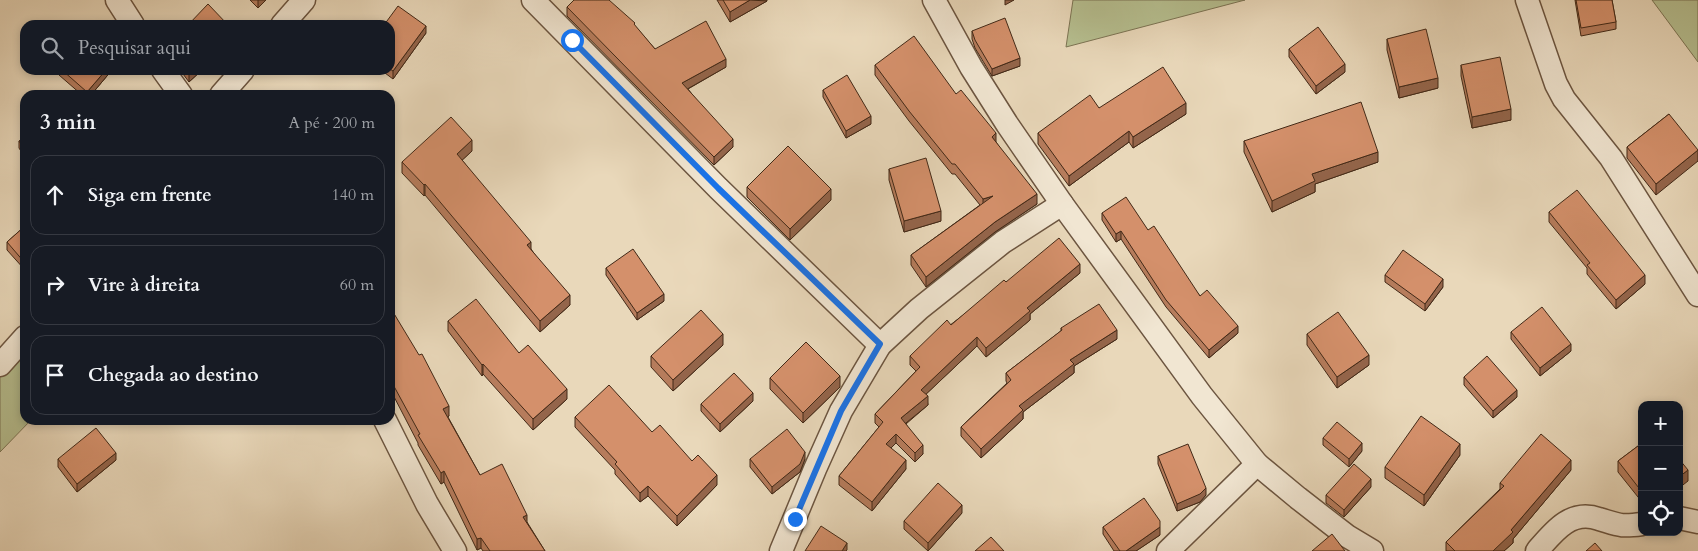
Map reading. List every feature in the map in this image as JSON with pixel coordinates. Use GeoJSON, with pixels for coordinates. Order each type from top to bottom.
{"type":"FeatureCollection","features":[{"type":"Feature","properties":{"kind":"street"},"geometry":{"type":"LineString","coordinates":[[116,0],[130,20]]}},
{"type":"Feature","properties":{"kind":"street"},"geometry":{"type":"LineString","coordinates":[[286,20],[304,0]]}},
{"type":"Feature","properties":{"kind":"street"},"geometry":{"type":"LineString","coordinates":[[533,0],[718,188],[880,344]]}},
{"type":"Feature","properties":{"kind":"street"},"geometry":{"type":"LineString","coordinates":[[934,0],[971,67],[1002,116],[1062,204],[1202,396],[1257,464],[1347,536],[1372,551]]}},
{"type":"Feature","properties":{"kind":"street"},"geometry":{"type":"LineString","coordinates":[[1527,0],[1556,84],[1564,99],[1611,158],[1698,295]]}},
{"type":"Feature","properties":{"kind":"street"},"geometry":{"type":"LineString","coordinates":[[167,75],[177,90]]}},
{"type":"Feature","properties":{"kind":"street"},"geometry":{"type":"LineString","coordinates":[[225,90],[239,75]]}},
{"type":"Feature","properties":{"kind":"street"},"geometry":{"type":"LineString","coordinates":[[781,551],[841,411],[880,344],[919,309],[1003,242],[1062,204]]}},
{"type":"Feature","properties":{"kind":"street"},"geometry":{"type":"LineString","coordinates":[[0,365],[20,343]]}},
{"type":"Feature","properties":{"kind":"street"},"geometry":{"type":"LineString","coordinates":[[388,425],[427,504],[455,551]]}},
{"type":"Feature","properties":{"kind":"street"},"geometry":{"type":"LineString","coordinates":[[1168,551],[1257,464]]}},
{"type":"Feature","properties":{"kind":"street"},"geometry":{"type":"LineString","coordinates":[[1538,551],[1552,533],[1567,521],[1580,516],[1599,518],[1619,526],[1638,524]]}},
{"type":"Feature","properties":{"kind":"street"},"geometry":{"type":"LineString","coordinates":[[1683,519],[1698,522]]}},
{"type":"Feature","properties":{"kind":"green space"},"geometry":{"type":"Polygon","coordinates":[[[1073,0],[1245,0],[1066,47],[1073,0]]]}},
{"type":"Feature","properties":{"kind":"green space"},"geometry":{"type":"Polygon","coordinates":[[[1652,0],[1698,0],[1698,62],[1652,0]]]}},
{"type":"Feature","properties":{"kind":"green space"},"geometry":{"type":"Polygon","coordinates":[[[20,330],[20,425],[26,425],[0,452],[0,351],[20,330]]]}},
{"type":"Feature","properties":{"kind":"building"},"geometry":{"type":"Polygon","coordinates":[[[574,0],[609,0],[635,23],[655,49],[706,21],[726,59],[682,83],[733,139],[714,157],[567,7],[574,0]]]}},
{"type":"Feature","properties":{"kind":"building"},"geometry":{"type":"Polygon","coordinates":[[[723,0],[750,0],[730,12],[723,0]]]}},
{"type":"Feature","properties":{"kind":"building"},"geometry":{"type":"Polygon","coordinates":[[[1576,0],[1612,0],[1616,22],[1581,28],[1576,0]]]}},
{"type":"Feature","properties":{"kind":"building"},"geometry":{"type":"Polygon","coordinates":[[[208,4],[223,20],[193,20],[208,4]]]}},
{"type":"Feature","properties":{"kind":"building"},"geometry":{"type":"Polygon","coordinates":[[[398,6],[426,26],[395,68],[395,20],[388,20],[398,6]]]}},
{"type":"Feature","properties":{"kind":"building"},"geometry":{"type":"Polygon","coordinates":[[[1005,18],[1020,58],[992,69],[975,40],[972,31],[1005,18]]]}},
{"type":"Feature","properties":{"kind":"building"},"geometry":{"type":"Polygon","coordinates":[[[1318,27],[1345,64],[1316,86],[1289,49],[1318,27]]]}},
{"type":"Feature","properties":{"kind":"building"},"geometry":{"type":"Polygon","coordinates":[[[1426,29],[1438,78],[1399,87],[1387,39],[1426,29]]]}},
{"type":"Feature","properties":{"kind":"building"},"geometry":{"type":"Polygon","coordinates":[[[914,36],[956,94],[961,90],[996,133],[992,137],[1037,194],[995,222],[926,277],[911,255],[993,196],[983,199],[909,111],[875,65],[914,36]]]}},
{"type":"Feature","properties":{"kind":"building"},"geometry":{"type":"Polygon","coordinates":[[[1500,57],[1511,109],[1472,117],[1461,65],[1500,57]]]}},
{"type":"Feature","properties":{"kind":"building"},"geometry":{"type":"Polygon","coordinates":[[[1163,67],[1186,103],[1133,137],[1129,131],[1069,176],[1038,133],[1090,95],[1099,108],[1163,67]]]}},
{"type":"Feature","properties":{"kind":"building"},"geometry":{"type":"Polygon","coordinates":[[[68,75],[102,75],[89,90],[85,90],[68,75]]]}},
{"type":"Feature","properties":{"kind":"building"},"geometry":{"type":"Polygon","coordinates":[[[847,75],[871,116],[846,131],[823,90],[847,75]]]}},
{"type":"Feature","properties":{"kind":"building"},"geometry":{"type":"Polygon","coordinates":[[[1361,102],[1378,152],[1312,174],[1315,181],[1272,201],[1244,141],[1361,102]]]}},
{"type":"Feature","properties":{"kind":"building"},"geometry":{"type":"Polygon","coordinates":[[[1669,114],[1698,150],[1656,184],[1627,147],[1669,114]]]}},
{"type":"Feature","properties":{"kind":"building"},"geometry":{"type":"Polygon","coordinates":[[[451,117],[472,140],[457,154],[531,242],[527,245],[570,295],[540,321],[425,184],[402,162],[451,117]]]}},
{"type":"Feature","properties":{"kind":"building"},"geometry":{"type":"Polygon","coordinates":[[[788,146],[831,189],[790,229],[747,187],[788,146]]]}},
{"type":"Feature","properties":{"kind":"building"},"geometry":{"type":"Polygon","coordinates":[[[926,158],[941,211],[904,221],[889,169],[926,158]]]}},
{"type":"Feature","properties":{"kind":"building"},"geometry":{"type":"Polygon","coordinates":[[[1577,190],[1645,275],[1616,300],[1587,265],[1590,263],[1549,212],[1577,190]]]}},
{"type":"Feature","properties":{"kind":"building"},"geometry":{"type":"Polygon","coordinates":[[[1126,197],[1148,230],[1154,226],[1200,296],[1207,290],[1238,326],[1209,350],[1166,300],[1121,231],[1116,234],[1102,213],[1126,197]]]}},
{"type":"Feature","properties":{"kind":"building"},"geometry":{"type":"Polygon","coordinates":[[[20,230],[20,257],[7,242],[20,230]]]}},
{"type":"Feature","properties":{"kind":"building"},"geometry":{"type":"Polygon","coordinates":[[[1059,238],[1080,264],[1027,308],[1030,311],[986,348],[977,337],[921,390],[928,396],[901,418],[923,445],[915,453],[896,434],[886,444],[906,460],[872,502],[839,476],[883,422],[875,414],[920,367],[910,356],[947,320],[951,325],[1004,280],[1006,282],[1059,238]]]}},
{"type":"Feature","properties":{"kind":"building"},"geometry":{"type":"Polygon","coordinates":[[[633,249],[664,294],[637,313],[606,268],[633,249]]]}},
{"type":"Feature","properties":{"kind":"building"},"geometry":{"type":"Polygon","coordinates":[[[1403,250],[1443,279],[1425,304],[1385,275],[1403,250]]]}},
{"type":"Feature","properties":{"kind":"building"},"geometry":{"type":"Polygon","coordinates":[[[476,299],[519,353],[528,345],[567,389],[533,419],[482,365],[448,321],[476,299]]]}},
{"type":"Feature","properties":{"kind":"building"},"geometry":{"type":"Polygon","coordinates":[[[1099,304],[1117,330],[1070,360],[1074,364],[1019,406],[1023,410],[981,449],[961,427],[1011,380],[1006,373],[1062,330],[1061,328],[1099,304]]]}},
{"type":"Feature","properties":{"kind":"building"},"geometry":{"type":"Polygon","coordinates":[[[1542,307],[1571,344],[1540,368],[1511,332],[1542,307]]]}},
{"type":"Feature","properties":{"kind":"building"},"geometry":{"type":"Polygon","coordinates":[[[701,310],[723,334],[673,380],[651,356],[701,310]]]}},
{"type":"Feature","properties":{"kind":"building"},"geometry":{"type":"Polygon","coordinates":[[[1338,312],[1369,355],[1337,377],[1307,334],[1338,312]]]}},
{"type":"Feature","properties":{"kind":"building"},"geometry":{"type":"Polygon","coordinates":[[[395,315],[419,355],[422,354],[449,406],[443,409],[480,475],[502,464],[527,515],[523,517],[545,551],[490,551],[481,538],[477,539],[444,471],[441,473],[418,435],[420,434],[395,388],[395,315]]]}},
{"type":"Feature","properties":{"kind":"building"},"geometry":{"type":"Polygon","coordinates":[[[806,342],[840,376],[803,413],[770,378],[806,342]]]}},
{"type":"Feature","properties":{"kind":"building"},"geometry":{"type":"Polygon","coordinates":[[[1487,356],[1517,390],[1493,411],[1464,377],[1487,356]]]}},
{"type":"Feature","properties":{"kind":"building"},"geometry":{"type":"Polygon","coordinates":[[[734,373],[753,393],[720,424],[701,404],[734,373]]]}},
{"type":"Feature","properties":{"kind":"building"},"geometry":{"type":"Polygon","coordinates":[[[609,385],[652,432],[660,425],[692,461],[698,455],[717,475],[677,516],[648,486],[640,493],[615,464],[617,462],[575,417],[609,385]]]}},
{"type":"Feature","properties":{"kind":"building"},"geometry":{"type":"Polygon","coordinates":[[[1421,416],[1460,444],[1424,495],[1385,467],[1421,416]]]}},
{"type":"Feature","properties":{"kind":"building"},"geometry":{"type":"Polygon","coordinates":[[[1337,422],[1362,443],[1349,459],[1323,438],[1337,422]]]}},
{"type":"Feature","properties":{"kind":"building"},"geometry":{"type":"Polygon","coordinates":[[[96,428],[116,453],[77,484],[58,459],[96,428]]]}},
{"type":"Feature","properties":{"kind":"building"},"geometry":{"type":"Polygon","coordinates":[[[787,429],[805,452],[800,464],[772,487],[750,459],[787,429]]]}},
{"type":"Feature","properties":{"kind":"building"},"geometry":{"type":"Polygon","coordinates":[[[1541,434],[1571,460],[1511,530],[1513,532],[1493,551],[1455,551],[1446,542],[1504,486],[1500,483],[1541,434]]]}},
{"type":"Feature","properties":{"kind":"building"},"geometry":{"type":"Polygon","coordinates":[[[1188,444],[1206,488],[1200,494],[1177,504],[1158,456],[1188,444]]]}},
{"type":"Feature","properties":{"kind":"building"},"geometry":{"type":"Polygon","coordinates":[[[1638,446],[1638,487],[1618,461],[1638,446]]]}},
{"type":"Feature","properties":{"kind":"building"},"geometry":{"type":"Polygon","coordinates":[[[1354,464],[1371,479],[1344,510],[1326,495],[1354,464]]]}},
{"type":"Feature","properties":{"kind":"building"},"geometry":{"type":"Polygon","coordinates":[[[1683,464],[1688,470],[1683,474],[1683,464]]]}},
{"type":"Feature","properties":{"kind":"building"},"geometry":{"type":"Polygon","coordinates":[[[938,483],[962,505],[928,543],[904,521],[938,483]]]}},
{"type":"Feature","properties":{"kind":"building"},"geometry":{"type":"Polygon","coordinates":[[[1144,498],[1160,521],[1160,527],[1126,551],[1120,551],[1103,527],[1144,498]]]}},
{"type":"Feature","properties":{"kind":"building"},"geometry":{"type":"Polygon","coordinates":[[[821,526],[847,543],[842,551],[805,551],[821,526]]]}},
{"type":"Feature","properties":{"kind":"building"},"geometry":{"type":"Polygon","coordinates":[[[1332,534],[1345,551],[1312,551],[1332,534]]]}},
{"type":"Feature","properties":{"kind":"building"},"geometry":{"type":"Polygon","coordinates":[[[991,537],[1004,551],[975,551],[991,537]]]}},
{"type":"Feature","properties":{"kind":"building"},"geometry":{"type":"Polygon","coordinates":[[[1595,543],[1602,551],[1586,551],[1595,543]]]}},
{"type":"Feature","properties":{"kind":"route"},"geometry":{"type":"LineString","coordinates":[[572,40],[718,188],[880,344],[841,411],[795,519]]}}]}
